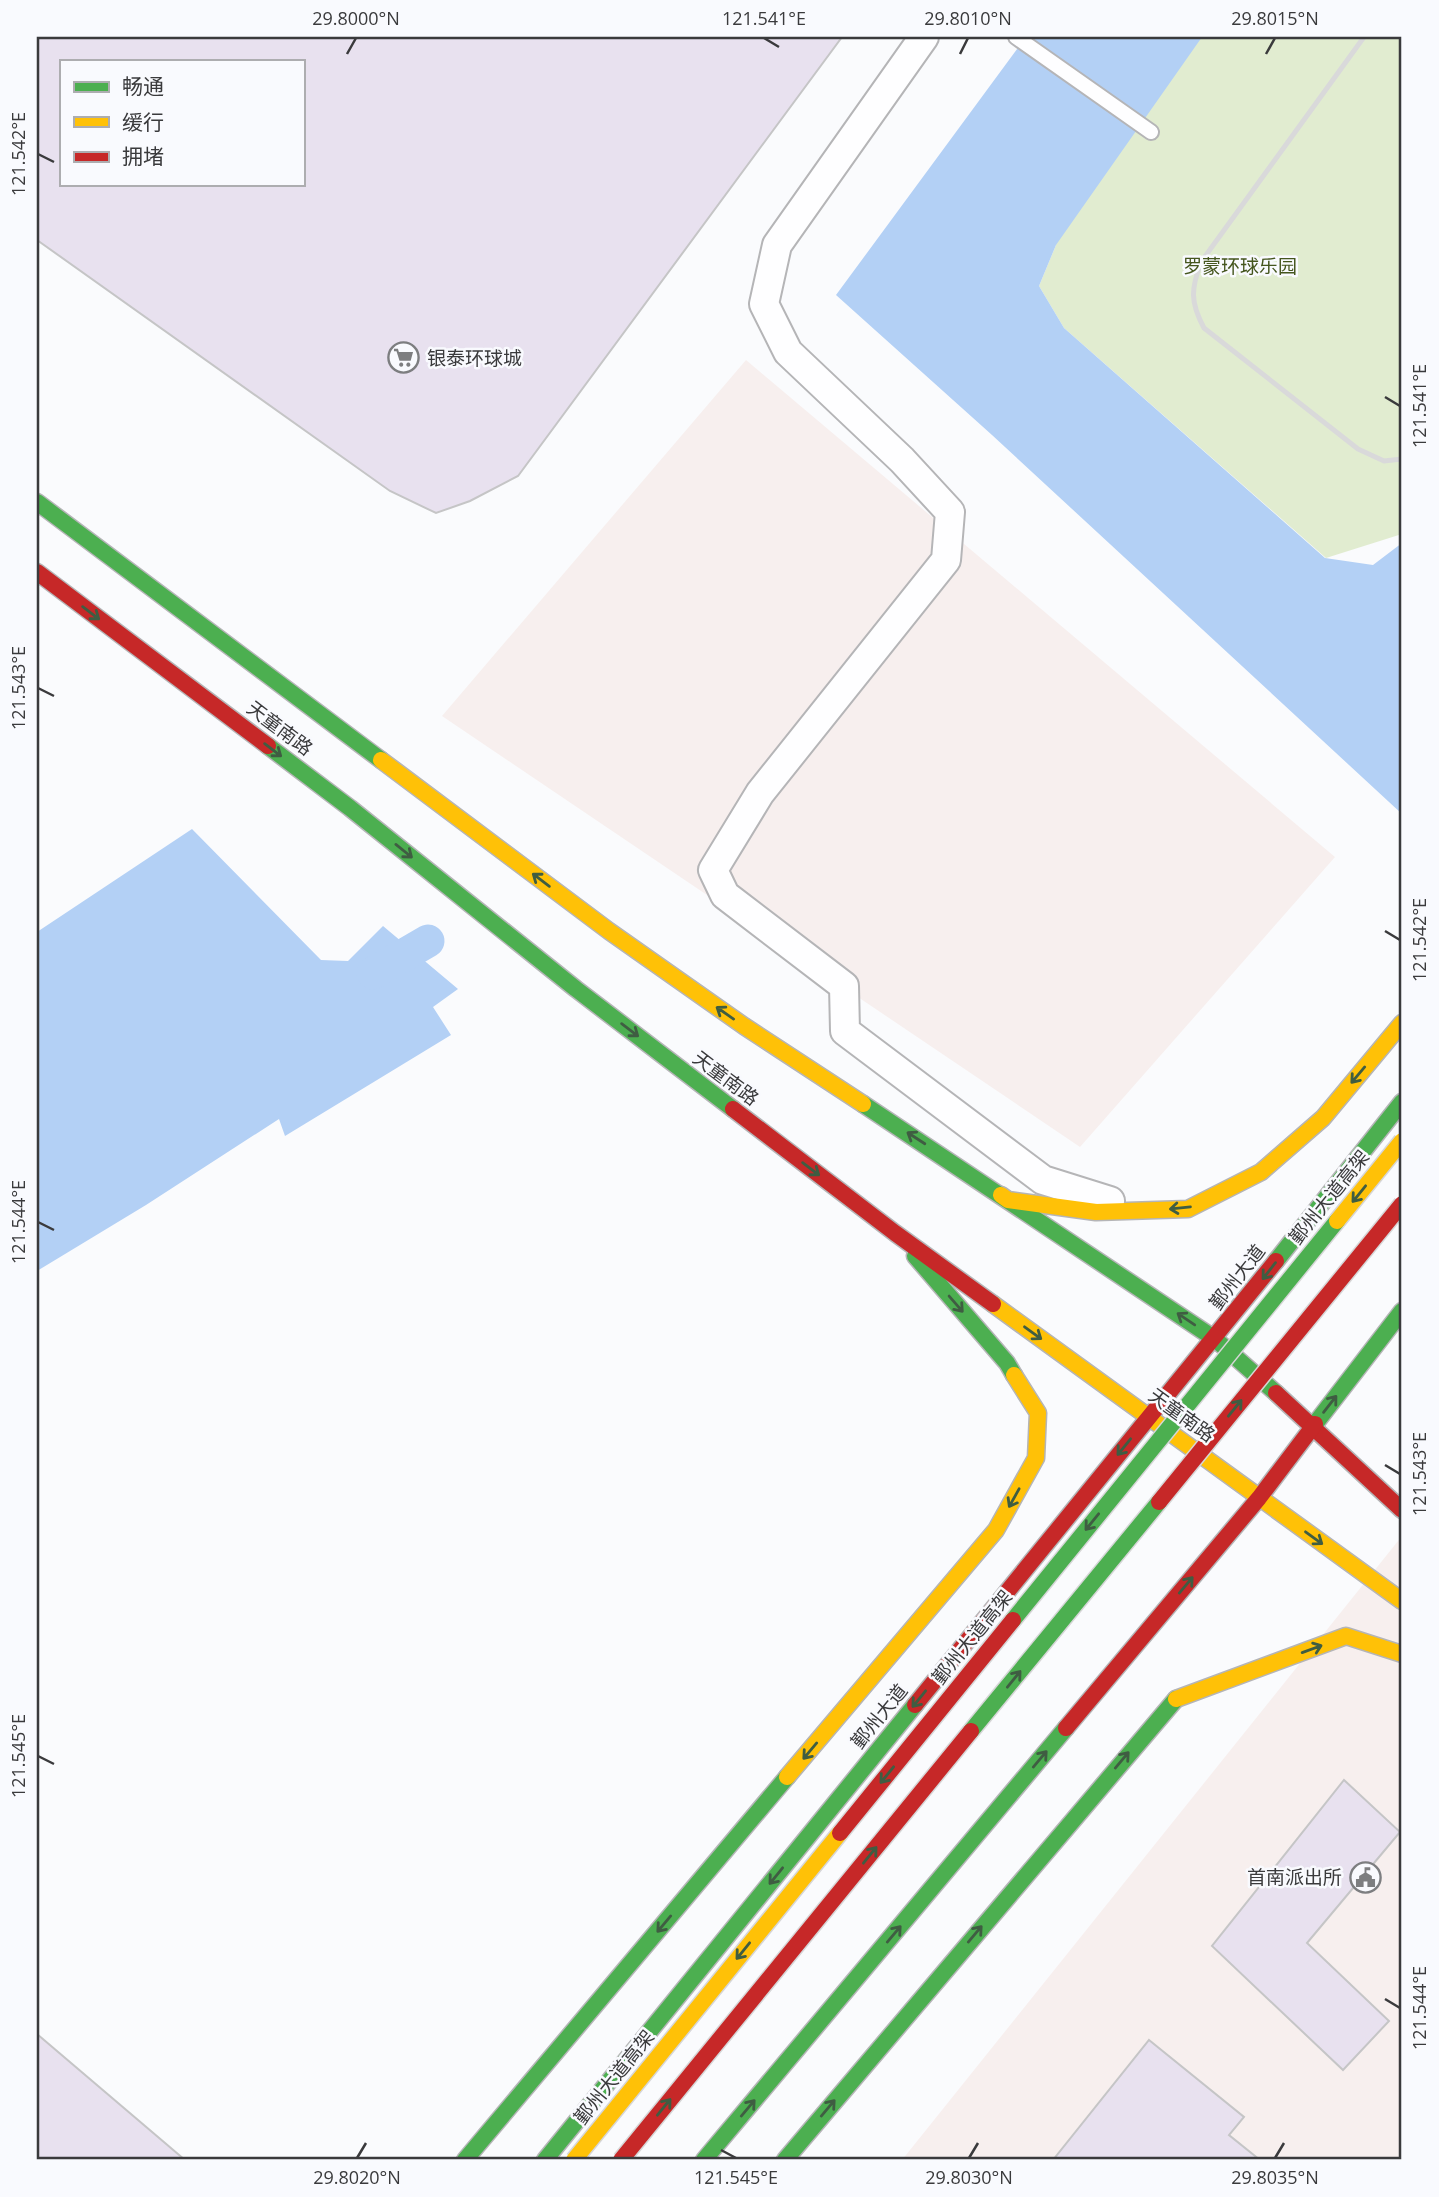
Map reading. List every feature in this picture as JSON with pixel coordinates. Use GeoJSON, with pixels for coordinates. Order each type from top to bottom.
{"type":"FeatureCollection","features":[{"type":"Feature","properties":{"kind":"main road"},"geometry":{"type":"LineString","coordinates":[[37,502],[609,931],[744,1026],[952,1161],[1215,1339],[1402,1510]]}},
{"type":"Feature","properties":{"kind":"main road","name":"天童南路"},"geometry":{"type":"LineString","coordinates":[[37,572],[350,808],[576,989],[895,1233],[1402,1601]]}},
{"type":"Feature","properties":{"kind":"main road"},"geometry":{"type":"LineString","coordinates":[[952,1161],[1008,1200],[1096,1212],[1188,1209],[1261,1172],[1323,1118],[1402,1023]]}},
{"type":"Feature","properties":{"kind":"main road","name":"鄞州大道"},"geometry":{"type":"LineString","coordinates":[[545,2160],[1149,1416],[1215,1339],[1402,1102]]}},
{"type":"Feature","properties":{"kind":"main road","name":"鄞州大道高架"},"geometry":{"type":"LineString","coordinates":[[574,2160],[1402,1141]]}},
{"type":"Feature","properties":{"kind":"main road"},"geometry":{"type":"LineString","coordinates":[[621,2160],[1402,1204]]}},
{"type":"Feature","properties":{"kind":"main road","name":"鄞州大道"},"geometry":{"type":"LineString","coordinates":[[465,2160],[996,1530],[1035,1458],[1038,1413],[1007,1363],[895,1233]]}},
{"type":"Feature","properties":{"kind":"main road"},"geometry":{"type":"LineString","coordinates":[[704,2160],[1259,1498],[1402,1311]]}},
{"type":"Feature","properties":{"kind":"main road"},"geometry":{"type":"LineString","coordinates":[[785,2160],[1173,1700],[1346,1636],[1402,1654]]}},
{"type":"Feature","properties":{"kind":"street"},"geometry":{"type":"LineString","coordinates":[[924,37],[778,245],[764,304],[788,352],[902,460],[950,512],[946,560],[760,793],[713,870],[725,895],[844,986],[845,1031],[1043,1180],[1140,1211]]}},
{"type":"Feature","properties":{"kind":"lane"},"geometry":{"type":"LineString","coordinates":[[1016,37],[1151,132]]}},
{"type":"Feature","properties":{"kind":"shaded area"},"geometry":{"type":"Polygon","coordinates":[[[746,360],[1335,857],[1080,1147],[442,716],[746,360]]]}},
{"type":"Feature","properties":{"kind":"shaded area"},"geometry":{"type":"Polygon","coordinates":[[[1402,1536],[1402,2160],[902,2160],[1402,1536]]]}},
{"type":"Feature","properties":{"kind":"green space","name":"罗蒙环球乐园"},"geometry":{"type":"Polygon","coordinates":[[[1079,37],[1402,37],[1402,534],[1326,558],[1064,328],[1039,286],[1056,245],[1079,37]]]}},
{"type":"Feature","properties":{"kind":"water"},"geometry":{"type":"Polygon","coordinates":[[[1026,37],[1202,37],[1056,245],[1039,286],[1064,328],[1325,558],[1373,565],[1402,543],[1402,814],[992,435],[836,295],[1026,37]]]}},
{"type":"Feature","properties":{"kind":"water"},"geometry":{"type":"Polygon","coordinates":[[[192,829],[321,960],[348,961],[383,926],[458,989],[433,1007],[451,1035],[285,1136],[279,1119],[37,1271],[37,932],[192,829]]]}},
{"type":"Feature","properties":{"kind":"building","name":"银泰环球城"},"geometry":{"type":"Polygon","coordinates":[[[37,37],[842,37],[518,476],[470,501],[436,513],[390,491],[37,240],[37,37]]]}},
{"type":"Feature","properties":{"kind":"building"},"geometry":{"type":"Polygon","coordinates":[[[1344,1780],[1400,1832],[1307,1943],[1389,2021],[1343,2070],[1212,1946],[1344,1780]]]}},
{"type":"Feature","properties":{"kind":"building"},"geometry":{"type":"Polygon","coordinates":[[[37,2034],[185,2160],[37,2160],[37,2034]]]}},
{"type":"Feature","properties":{"kind":"building"},"geometry":{"type":"Polygon","coordinates":[[[1149,2040],[1244,2117],[1229,2135],[1260,2160],[1053,2160],[1149,2040]]]}},
{"type":"Feature","properties":{"kind":"waterway"},"geometry":{"type":"LineString","coordinates":[[373,973],[428,941]]}},
{"type":"Feature","properties":{"kind":"railway"},"geometry":{"type":"LineString","coordinates":[[1364,37],[1201,262],[1195,280],[1194,303],[1204,328],[1358,449],[1384,461],[1402,459]]}},
{"type":"Feature","properties":{"kind":"traffic: fast"},"geometry":{"type":"LineString","coordinates":[[37,502],[381,760]]}},
{"type":"Feature","properties":{"kind":"traffic: fast"},"geometry":{"type":"LineString","coordinates":[[268,746],[733,1109]]}},
{"type":"Feature","properties":{"kind":"traffic: fast"},"geometry":{"type":"LineString","coordinates":[[1276,1261],[1402,1102]]}},
{"type":"Feature","properties":{"kind":"traffic: fast"},"geometry":{"type":"LineString","coordinates":[[863,1104],[1215,1339],[1276,1393]]}},
{"type":"Feature","properties":{"kind":"traffic: fast"},"geometry":{"type":"LineString","coordinates":[[1013,1620],[1337,1221]]}},
{"type":"Feature","properties":{"kind":"traffic: fast"},"geometry":{"type":"LineString","coordinates":[[915,1256],[1007,1363],[1014,1375]]}},
{"type":"Feature","properties":{"kind":"traffic: fast"},"geometry":{"type":"LineString","coordinates":[[1315,1424],[1402,1311]]}},
{"type":"Feature","properties":{"kind":"traffic: fast"},"geometry":{"type":"LineString","coordinates":[[971,1731],[1159,1502]]}},
{"type":"Feature","properties":{"kind":"traffic: fast"},"geometry":{"type":"LineString","coordinates":[[785,2160],[1176,1699]]}},
{"type":"Feature","properties":{"kind":"traffic: fast"},"geometry":{"type":"LineString","coordinates":[[545,2160],[915,1705]]}},
{"type":"Feature","properties":{"kind":"traffic: fast"},"geometry":{"type":"LineString","coordinates":[[704,2160],[1066,1728]]}},
{"type":"Feature","properties":{"kind":"traffic: fast"},"geometry":{"type":"LineString","coordinates":[[465,2160],[787,1777]]}},
{"type":"Feature","properties":{"kind":"traffic: slow"},"geometry":{"type":"LineString","coordinates":[[381,760],[609,931],[744,1026],[863,1104]]}},
{"type":"Feature","properties":{"kind":"traffic: slow"},"geometry":{"type":"LineString","coordinates":[[1001,1195],[1008,1200],[1096,1212],[1188,1209],[1261,1172],[1323,1118],[1402,1023]]}},
{"type":"Feature","properties":{"kind":"traffic: slow"},"geometry":{"type":"LineString","coordinates":[[1337,1221],[1402,1141]]}},
{"type":"Feature","properties":{"kind":"traffic: slow"},"geometry":{"type":"LineString","coordinates":[[993,1304],[1402,1601]]}},
{"type":"Feature","properties":{"kind":"traffic: slow"},"geometry":{"type":"LineString","coordinates":[[787,1777],[996,1530],[1036,1458],[1038,1413],[1014,1375]]}},
{"type":"Feature","properties":{"kind":"traffic: slow"},"geometry":{"type":"LineString","coordinates":[[1176,1699],[1346,1636],[1402,1654]]}},
{"type":"Feature","properties":{"kind":"traffic: slow"},"geometry":{"type":"LineString","coordinates":[[574,2160],[840,1833]]}},
{"type":"Feature","properties":{"kind":"traffic: jam"},"geometry":{"type":"LineString","coordinates":[[37,572],[268,746]]}},
{"type":"Feature","properties":{"kind":"traffic: jam"},"geometry":{"type":"LineString","coordinates":[[733,1109],[993,1304]]}},
{"type":"Feature","properties":{"kind":"traffic: jam"},"geometry":{"type":"LineString","coordinates":[[1159,1502],[1402,1204]]}},
{"type":"Feature","properties":{"kind":"traffic: jam"},"geometry":{"type":"LineString","coordinates":[[915,1705],[1276,1261]]}},
{"type":"Feature","properties":{"kind":"traffic: jam"},"geometry":{"type":"LineString","coordinates":[[1276,1393],[1402,1510]]}},
{"type":"Feature","properties":{"kind":"traffic: jam"},"geometry":{"type":"LineString","coordinates":[[1066,1728],[1259,1498],[1315,1424]]}},
{"type":"Feature","properties":{"kind":"traffic: jam"},"geometry":{"type":"LineString","coordinates":[[840,1833],[1013,1620]]}},
{"type":"Feature","properties":{"kind":"traffic: jam"},"geometry":{"type":"LineString","coordinates":[[621,2160],[971,1731]]}},
{"type":"Feature","properties":{"kind":"place","name":"银泰环球城"},"geometry":{"type":"Point","coordinates":[404,358]}},
{"type":"Feature","properties":{"kind":"place","name":"首南派出所"},"geometry":{"type":"Point","coordinates":[1365,1877]}}]}
